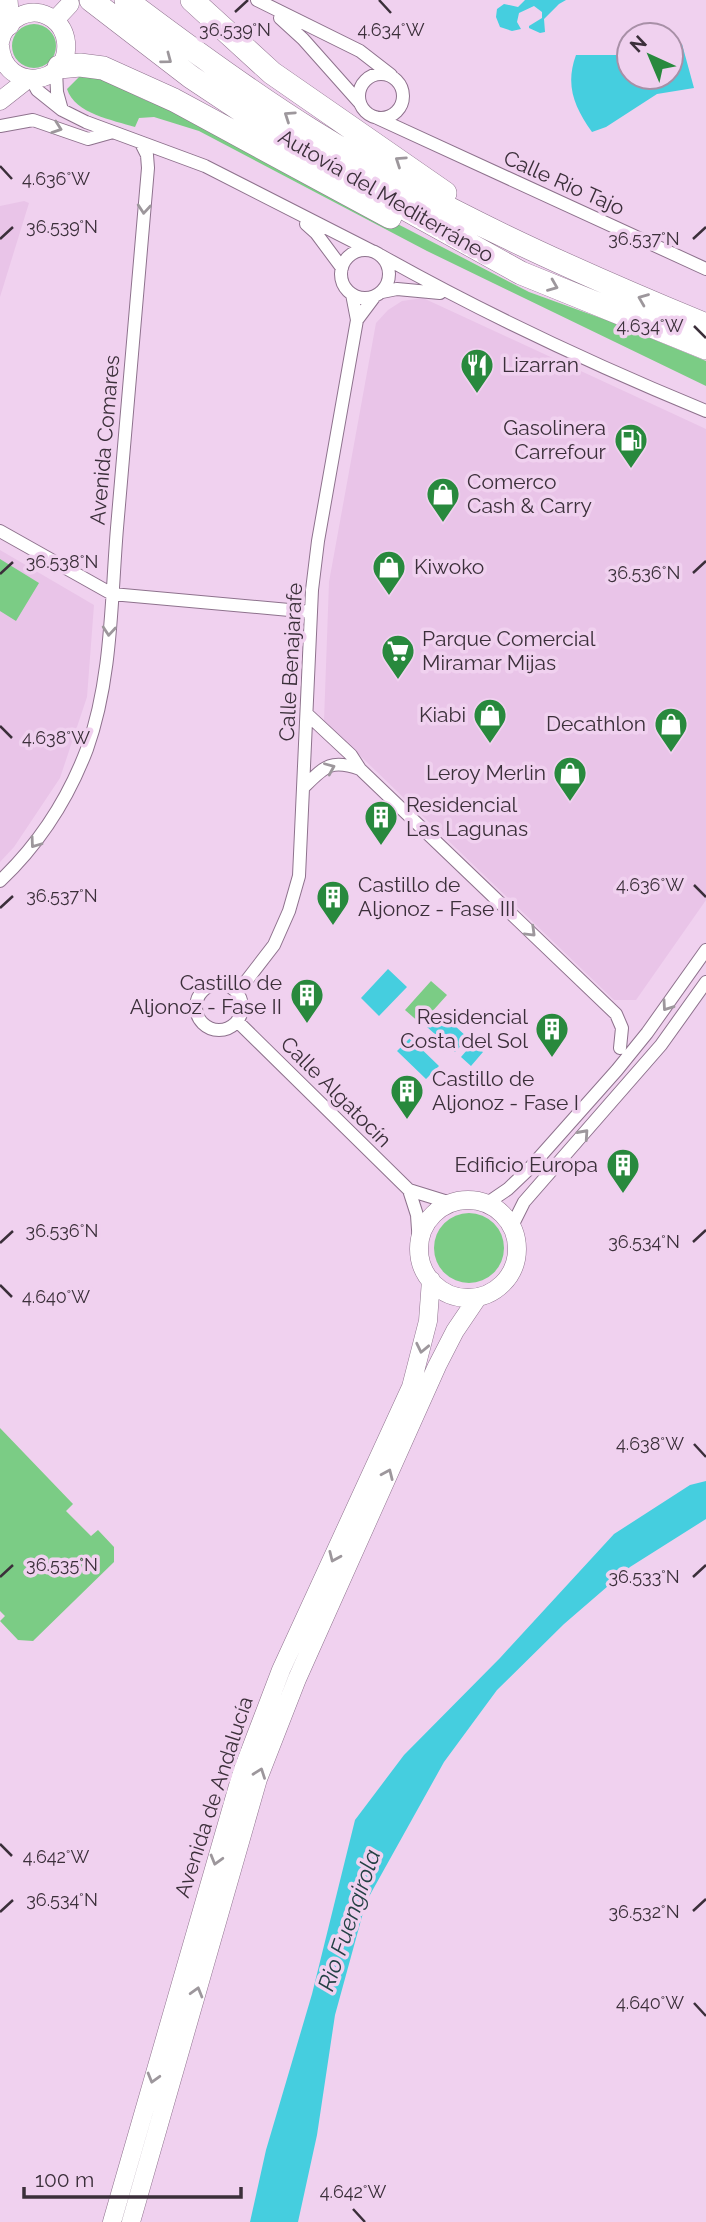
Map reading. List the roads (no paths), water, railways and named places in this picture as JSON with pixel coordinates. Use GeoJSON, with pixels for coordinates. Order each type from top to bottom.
{"type":"FeatureCollection","features":[{"type":"Feature","properties":{"kind":"highway"},"geometry":{"type":"LineString","coordinates":[[2,49],[6,0]]}},
{"type":"Feature","properties":{"kind":"highway"},"geometry":{"type":"LineString","coordinates":[[192,0],[272,74],[516,243]]}},
{"type":"Feature","properties":{"kind":"highway","name":"Autovía del Mediterráneo"},"geometry":{"type":"LineString","coordinates":[[80,2],[119,9],[203,58],[312,131],[422,195],[592,278],[706,325]]}},
{"type":"Feature","properties":{"kind":"highway","name":"Autovía del Mediterráneo"},"geometry":{"type":"LineString","coordinates":[[119,9],[191,77],[310,156],[521,273],[706,348]]}},
{"type":"Feature","properties":{"kind":"highway"},"geometry":{"type":"LineString","coordinates":[[57,69],[92,65],[115,74],[174,100],[353,199],[458,251],[521,273]]}},
{"type":"Feature","properties":{"kind":"street"},"geometry":{"type":"LineString","coordinates":[[55,20],[80,2]]}},
{"type":"Feature","properties":{"kind":"street"},"geometry":{"type":"LineString","coordinates":[[261,2],[360,51],[397,79],[403,92],[401,106],[405,133]]}},
{"type":"Feature","properties":{"kind":"street"},"geometry":{"type":"LineString","coordinates":[[261,2],[303,39],[368,114],[375,117],[390,116],[401,106]]}},
{"type":"Feature","properties":{"kind":"street"},"geometry":{"type":"LineString","coordinates":[[0,101],[30,79],[49,75],[64,58],[66,37],[55,20],[46,15],[36,13],[16,17],[2,49],[15,75],[30,79],[37,90],[62,110],[205,166],[376,253],[448,293],[630,380],[706,411]]}},
{"type":"Feature","properties":{"kind":"street"},"geometry":{"type":"LineString","coordinates":[[57,69],[57,92],[62,110]]}},
{"type":"Feature","properties":{"kind":"street"},"geometry":{"type":"LineString","coordinates":[[359,102],[360,87],[365,80],[377,73],[391,75]]}},
{"type":"Feature","properties":{"kind":"street","name":"Calle Rio Tajo"},"geometry":{"type":"LineString","coordinates":[[375,117],[706,269]]}},
{"type":"Feature","properties":{"kind":"street"},"geometry":{"type":"LineString","coordinates":[[0,126],[33,120],[88,139],[113,132]]}},
{"type":"Feature","properties":{"kind":"street","name":"Avenida Comares"},"geometry":{"type":"LineString","coordinates":[[0,881],[30,850],[56,813],[87,748],[99,707],[112,594],[148,168],[147,155],[141,143]]}},
{"type":"Feature","properties":{"kind":"street"},"geometry":{"type":"LineString","coordinates":[[290,211],[317,233],[341,268],[342,283],[352,294],[366,298],[397,289],[448,293]]}},
{"type":"Feature","properties":{"kind":"street"},"geometry":{"type":"LineString","coordinates":[[341,268],[349,256],[356,252],[376,253],[386,261],[389,277],[378,294]]}},
{"type":"Feature","properties":{"kind":"street","name":"Calle Benajarafe"},"geometry":{"type":"LineString","coordinates":[[237,993],[274,945],[289,911],[299,876],[311,612],[318,541],[357,320],[352,294]]}},
{"type":"Feature","properties":{"kind":"street","name":"Calle Benajarafe"},"geometry":{"type":"LineString","coordinates":[[357,320],[378,294]]}},
{"type":"Feature","properties":{"kind":"street"},"geometry":{"type":"LineString","coordinates":[[0,531],[112,594],[311,612]]}},
{"type":"Feature","properties":{"kind":"street"},"geometry":{"type":"LineString","coordinates":[[307,714],[351,755],[360,769],[617,1014],[622,1028],[620,1048]]}},
{"type":"Feature","properties":{"kind":"street"},"geometry":{"type":"LineString","coordinates":[[304,786],[325,766],[342,763],[360,769]]}},
{"type":"Feature","properties":{"kind":"street"},"geometry":{"type":"LineString","coordinates":[[486,1203],[508,1189],[529,1169],[617,1070],[706,950]]}},
{"type":"Feature","properties":{"kind":"street"},"geometry":{"type":"LineString","coordinates":[[512,1226],[530,1194],[661,1045],[706,982]]}},
{"type":"Feature","properties":{"kind":"street"},"geometry":{"type":"LineString","coordinates":[[211,985],[225,985],[237,993],[242,1006],[237,1021],[224,1029],[216,1029],[202,1022],[196,1008],[200,994],[211,985]]}},
{"type":"Feature","properties":{"kind":"street","name":"Calle Algatocín"},"geometry":{"type":"LineString","coordinates":[[237,1021],[409,1190]]}},
{"type":"Feature","properties":{"kind":"street"},"geometry":{"type":"LineString","coordinates":[[409,1190],[451,1203],[477,1200],[493,1206],[512,1226],[518,1248],[515,1265],[507,1280],[494,1291],[478,1297],[461,1298],[447,1294],[430,1280],[420,1259],[416,1215],[409,1190]]}},
{"type":"Feature","properties":{"kind":"street"},"geometry":{"type":"LineString","coordinates":[[419,1244],[423,1229],[431,1216],[451,1203]]}},
{"type":"Feature","properties":{"kind":"street","name":"Avenida de Andalucía"},"geometry":{"type":"LineString","coordinates":[[112,2222],[242,1772],[281,1670],[411,1387],[428,1321],[430,1280]]}},
{"type":"Feature","properties":{"kind":"street","name":"Avenida de Andalucía"},"geometry":{"type":"LineString","coordinates":[[131,2222],[258,1779],[297,1679],[429,1384],[455,1331],[478,1297]]}},
{"type":"Feature","properties":{"kind":"water"},"geometry":{"type":"Polygon","coordinates":[[[525,0],[566,0],[544,19],[545,32],[540,33],[529,28],[542,18],[542,12],[534,6],[519,13],[517,22],[521,29],[512,31],[500,27],[496,17],[497,9],[504,4],[518,7],[525,0]]]}},
{"type":"Feature","properties":{"kind":"water"},"geometry":{"type":"Polygon","coordinates":[[[576,55],[615,55],[615,91],[676,91],[657,94],[606,127],[592,132],[580,114],[571,86],[576,55]]]}},
{"type":"Feature","properties":{"kind":"water"},"geometry":{"type":"Polygon","coordinates":[[[685,55],[694,88],[685,89],[685,55]]]}},
{"type":"Feature","properties":{"kind":"water"},"geometry":{"type":"Polygon","coordinates":[[[388,969],[407,987],[379,1016],[361,998],[388,969]]]}},
{"type":"Feature","properties":{"kind":"water"},"geometry":{"type":"Polygon","coordinates":[[[440,1012],[468,1038],[455,1052],[427,1027],[440,1012]]]}},
{"type":"Feature","properties":{"kind":"water"},"geometry":{"type":"Polygon","coordinates":[[[410,1038],[439,1066],[426,1079],[397,1051],[410,1038]]]}},
{"type":"Feature","properties":{"kind":"water"},"geometry":{"type":"Polygon","coordinates":[[[473,1043],[483,1052],[471,1066],[461,1057],[473,1043]]]}},
{"type":"Feature","properties":{"kind":"water","name":"Rio Fuengirola"},"geometry":{"type":"Polygon","coordinates":[[[706,1481],[706,1519],[630,1567],[564,1624],[497,1690],[444,1762],[366,1902],[335,2015],[317,2135],[298,2222],[250,2222],[266,2150],[312,1994],[355,1820],[404,1755],[500,1658],[614,1534],[690,1485],[706,1481]]]}},
{"type":"Feature","properties":{"kind":"place","name":"Lizarran"},"geometry":{"type":"Point","coordinates":[477,395]}},
{"type":"Feature","properties":{"kind":"place","name":"Gasolinera Carrefour"},"geometry":{"type":"Point","coordinates":[631,470]}},
{"type":"Feature","properties":{"kind":"place","name":"Comerco Cash & Carry"},"geometry":{"type":"Point","coordinates":[443,524]}},
{"type":"Feature","properties":{"kind":"place","name":"Kiwoko"},"geometry":{"type":"Point","coordinates":[389,597]}},
{"type":"Feature","properties":{"kind":"place","name":"Parque Comercial Miramar Mijas"},"geometry":{"type":"Point","coordinates":[398,681]}},
{"type":"Feature","properties":{"kind":"place","name":"Kiabi"},"geometry":{"type":"Point","coordinates":[490,745]}},
{"type":"Feature","properties":{"kind":"place","name":"Decathlon"},"geometry":{"type":"Point","coordinates":[671,754]}},
{"type":"Feature","properties":{"kind":"place","name":"Leroy Merlin"},"geometry":{"type":"Point","coordinates":[570,803]}},
{"type":"Feature","properties":{"kind":"place","name":"Residencial Las Lagunas"},"geometry":{"type":"Point","coordinates":[381,847]}},
{"type":"Feature","properties":{"kind":"place","name":"Castillo de Aljonoz - Fase III"},"geometry":{"type":"Point","coordinates":[333,927]}},
{"type":"Feature","properties":{"kind":"place","name":"Castillo de Aljonoz - Fase II"},"geometry":{"type":"Point","coordinates":[307,1025]}},
{"type":"Feature","properties":{"kind":"place","name":"Residencial Costa del Sol"},"geometry":{"type":"Point","coordinates":[552,1059]}},
{"type":"Feature","properties":{"kind":"place","name":"Castillo de Aljonoz - Fase I"},"geometry":{"type":"Point","coordinates":[407,1121]}},
{"type":"Feature","properties":{"kind":"place","name":"Edificio Europa"},"geometry":{"type":"Point","coordinates":[623,1195]}}]}
